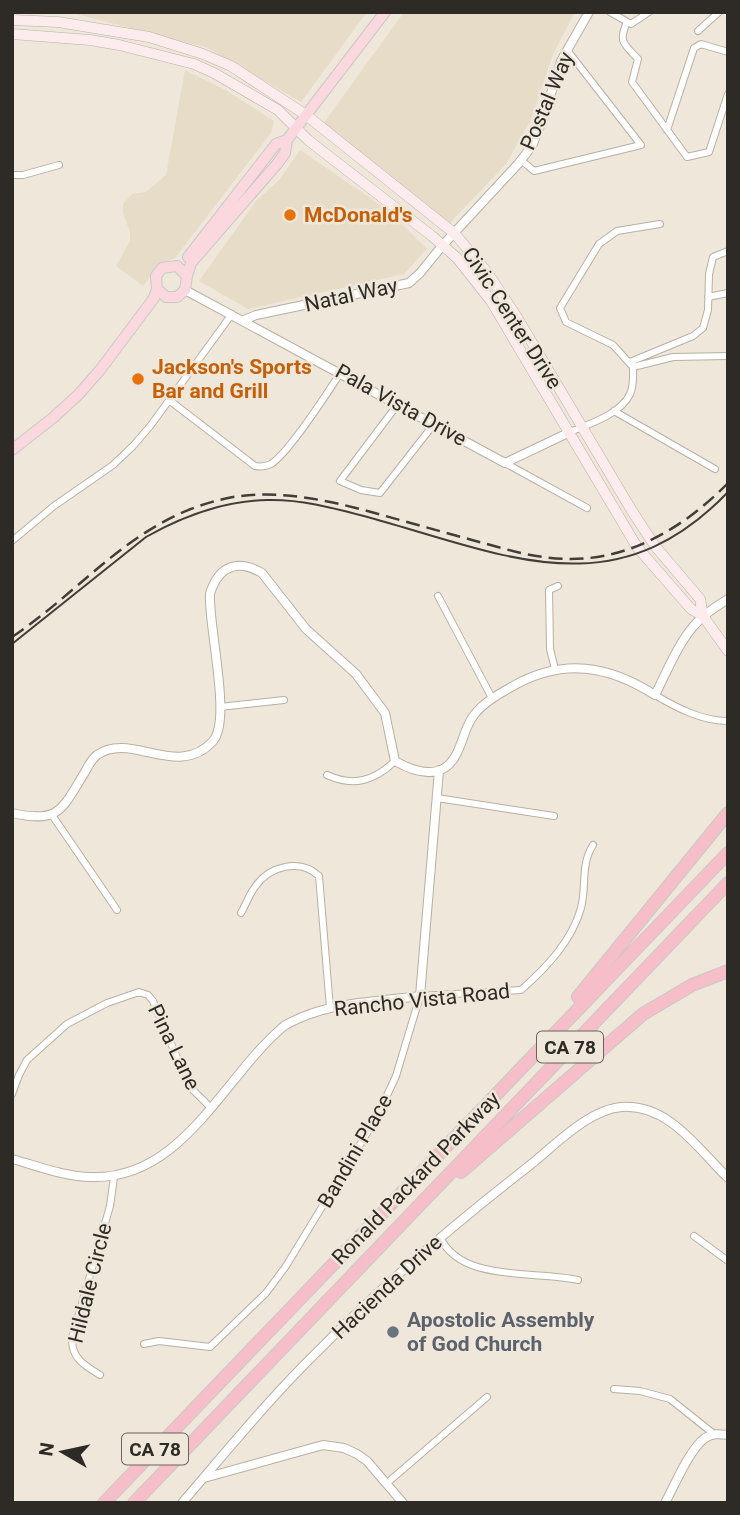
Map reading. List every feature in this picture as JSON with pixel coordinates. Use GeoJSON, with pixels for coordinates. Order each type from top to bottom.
{"type":"FeatureCollection","features":[{"type":"Feature","properties":{"kind":"highway"},"geometry":{"type":"LineString","coordinates":[[508,1081],[728,813]]}},
{"type":"Feature","properties":{"kind":"highway","name":"Ronald Packard Parkway"},"geometry":{"type":"LineString","coordinates":[[99,1503],[108,1499],[728,853]]}},
{"type":"Feature","properties":{"kind":"highway","name":"Ronald Packard Parkway"},"geometry":{"type":"LineString","coordinates":[[134,1503],[728,883]]}},
{"type":"Feature","properties":{"kind":"highway"},"geometry":{"type":"LineString","coordinates":[[413,1213],[643,1014],[692,985],[728,971]]}},
{"type":"Feature","properties":{"kind":"highway"},"geometry":{"type":"LineString","coordinates":[[144,1503],[190,1445]]}},
{"type":"Feature","properties":{"kind":"main road"},"geometry":{"type":"LineString","coordinates":[[12,459],[78,405],[106,374],[160,303],[177,297],[185,290],[187,276],[195,257],[285,153],[287,140],[295,128],[385,12]]}},
{"type":"Feature","properties":{"kind":"main road"},"geometry":{"type":"LineString","coordinates":[[24,34],[33,30],[49,31],[59,18]]}},
{"type":"Feature","properties":{"kind":"main road","name":"Civic Center Drive"},"geometry":{"type":"LineString","coordinates":[[12,20],[59,18],[149,37],[203,54],[240,72],[306,115],[454,233],[487,272],[518,319],[651,541],[700,599],[703,616]]}},
{"type":"Feature","properties":{"kind":"main road","name":"Civic Center Drive"},"geometry":{"type":"LineString","coordinates":[[12,34],[109,43],[194,64],[278,110],[295,128],[457,258],[491,300],[637,547],[691,609],[703,616],[728,651]]}},
{"type":"Feature","properties":{"kind":"main road"},"geometry":{"type":"LineString","coordinates":[[12,450],[67,406],[87,385],[151,303],[157,289],[156,279],[160,270],[166,266],[177,266],[187,257],[276,144],[287,140]]}},
{"type":"Feature","properties":{"kind":"main road"},"geometry":{"type":"LineString","coordinates":[[177,266],[187,276]]}},
{"type":"Feature","properties":{"kind":"main road"},"geometry":{"type":"LineString","coordinates":[[157,289],[169,298]]}},
{"type":"Feature","properties":{"kind":"street","name":"Postal Way"},"geometry":{"type":"LineString","coordinates":[[442,246],[532,146],[561,61],[589,12]]}},
{"type":"Feature","properties":{"kind":"street"},"geometry":{"type":"LineString","coordinates":[[610,12],[631,24],[649,12]]}},
{"type":"Feature","properties":{"kind":"street"},"geometry":{"type":"LineString","coordinates":[[698,31],[719,12]]}},
{"type":"Feature","properties":{"kind":"street"},"geometry":{"type":"LineString","coordinates":[[627,22],[622,42],[638,59],[632,82],[687,157],[709,152],[728,94]]}},
{"type":"Feature","properties":{"kind":"street"},"geometry":{"type":"LineString","coordinates":[[667,130],[694,48],[701,44],[728,52]]}},
{"type":"Feature","properties":{"kind":"street"},"geometry":{"type":"LineString","coordinates":[[522,160],[534,170],[641,145],[568,50]]}},
{"type":"Feature","properties":{"kind":"street"},"geometry":{"type":"LineString","coordinates":[[12,175],[59,166]]}},
{"type":"Feature","properties":{"kind":"street"},"geometry":{"type":"LineString","coordinates":[[505,463],[614,411],[630,395],[633,386],[631,364],[613,345],[566,322],[561,308],[599,244],[617,230],[660,224]]}},
{"type":"Feature","properties":{"kind":"street","name":"Natal Way"},"geometry":{"type":"LineString","coordinates":[[244,320],[256,315],[409,282],[442,246]]}},
{"type":"Feature","properties":{"kind":"street"},"geometry":{"type":"LineString","coordinates":[[631,364],[693,337],[703,328],[713,257],[728,251]]}},
{"type":"Feature","properties":{"kind":"street","name":"Pala Vista Drive"},"geometry":{"type":"LineString","coordinates":[[185,290],[341,372],[587,508]]}},
{"type":"Feature","properties":{"kind":"street"},"geometry":{"type":"LineString","coordinates":[[708,297],[728,293]]}},
{"type":"Feature","properties":{"kind":"street"},"geometry":{"type":"LineString","coordinates":[[12,541],[54,506],[113,464],[151,425],[232,314]]}},
{"type":"Feature","properties":{"kind":"street"},"geometry":{"type":"LineString","coordinates":[[631,364],[673,357],[728,356]]}},
{"type":"Feature","properties":{"kind":"street"},"geometry":{"type":"LineString","coordinates":[[169,400],[255,466],[263,467],[273,463],[293,439],[341,372]]}},
{"type":"Feature","properties":{"kind":"street"},"geometry":{"type":"LineString","coordinates":[[398,404],[340,481],[380,494],[434,424]]}},
{"type":"Feature","properties":{"kind":"street"},"geometry":{"type":"LineString","coordinates":[[614,411],[715,469]]}},
{"type":"Feature","properties":{"kind":"street"},"geometry":{"type":"LineString","coordinates":[[12,813],[34,818],[52,815],[69,798],[98,754],[125,748],[159,756],[192,755],[215,739],[220,708],[210,592],[221,572],[240,565],[253,567],[262,573],[306,629],[356,674],[385,713],[395,761],[410,770],[422,772],[445,767],[454,757],[473,716],[492,698],[526,679],[555,669],[613,673],[632,680],[655,695],[704,718],[728,721]]}},
{"type":"Feature","properties":{"kind":"street"},"geometry":{"type":"LineString","coordinates":[[555,669],[550,649],[549,590],[558,586]]}},
{"type":"Feature","properties":{"kind":"street"},"geometry":{"type":"LineString","coordinates":[[438,596],[492,698]]}},
{"type":"Feature","properties":{"kind":"street"},"geometry":{"type":"LineString","coordinates":[[655,695],[680,647],[703,616],[728,599]]}},
{"type":"Feature","properties":{"kind":"street"},"geometry":{"type":"LineString","coordinates":[[220,708],[284,700]]}},
{"type":"Feature","properties":{"kind":"street"},"geometry":{"type":"LineString","coordinates":[[327,775],[340,781],[359,782],[373,779],[395,761]]}},
{"type":"Feature","properties":{"kind":"street","name":"Bandini Place"},"geometry":{"type":"LineString","coordinates":[[144,1344],[159,1341],[210,1347],[266,1293],[286,1266],[378,1115],[393,1085],[420,996],[439,769]]}},
{"type":"Feature","properties":{"kind":"street"},"geometry":{"type":"LineString","coordinates":[[437,798],[554,816]]}},
{"type":"Feature","properties":{"kind":"street"},"geometry":{"type":"LineString","coordinates":[[52,815],[117,911]]}},
{"type":"Feature","properties":{"kind":"street","name":"Rancho Vista Road"},"geometry":{"type":"LineString","coordinates":[[12,1159],[76,1176],[114,1177],[133,1171],[164,1156],[284,1026],[298,1017],[330,1008],[420,996],[521,990],[558,953],[576,920],[581,906],[585,858],[593,845]]}},
{"type":"Feature","properties":{"kind":"street"},"geometry":{"type":"LineString","coordinates":[[241,913],[255,886],[269,874],[297,865],[313,870],[319,876],[330,1008]]}},
{"type":"Feature","properties":{"kind":"street","name":"Pina Lane"},"geometry":{"type":"LineString","coordinates":[[12,1094],[27,1060],[67,1024],[107,1003],[139,992],[148,995],[153,1001],[187,1081],[210,1107]]}},
{"type":"Feature","properties":{"kind":"street","name":"Hacienda Drive"},"geometry":{"type":"LineString","coordinates":[[182,1503],[315,1353],[440,1237],[592,1116],[621,1107],[658,1113],[671,1121],[728,1178]]}},
{"type":"Feature","properties":{"kind":"street","name":"Hildale Circle"},"geometry":{"type":"LineString","coordinates":[[100,1375],[76,1357],[72,1338],[110,1206],[114,1177]]}},
{"type":"Feature","properties":{"kind":"street"},"geometry":{"type":"LineString","coordinates":[[694,1236],[728,1261]]}},
{"type":"Feature","properties":{"kind":"street"},"geometry":{"type":"LineString","coordinates":[[440,1237],[445,1250],[470,1266],[578,1280]]}},
{"type":"Feature","properties":{"kind":"street"},"geometry":{"type":"LineString","coordinates":[[614,1389],[640,1391],[670,1399],[714,1434]]}},
{"type":"Feature","properties":{"kind":"street"},"geometry":{"type":"LineString","coordinates":[[387,1483],[487,1397]]}},
{"type":"Feature","properties":{"kind":"street"},"geometry":{"type":"LineString","coordinates":[[665,1503],[696,1447],[714,1434],[728,1434]]}},
{"type":"Feature","properties":{"kind":"street"},"geometry":{"type":"LineString","coordinates":[[204,1478],[323,1445],[344,1448],[357,1454],[403,1503]]}},
{"type":"Feature","properties":{"kind":"shaded area"},"geometry":{"type":"Polygon","coordinates":[[[68,12],[367,12],[301,102],[208,48],[68,12]]]}},
{"type":"Feature","properties":{"kind":"shaded area"},"geometry":{"type":"Polygon","coordinates":[[[404,12],[575,12],[553,54],[531,120],[506,164],[449,224],[323,124],[404,12]]]}},
{"type":"Feature","properties":{"kind":"shaded area"},"geometry":{"type":"Polygon","coordinates":[[[185,70],[227,91],[274,121],[271,133],[175,258],[161,264],[143,286],[116,266],[130,241],[123,204],[132,194],[146,192],[166,175],[185,70]]]}},
{"type":"Feature","properties":{"kind":"shaded area"},"geometry":{"type":"Polygon","coordinates":[[[300,150],[389,211],[427,249],[404,274],[248,309],[199,281],[256,201],[279,180],[300,150]]]}},
{"type":"Feature","properties":{"kind":"tram line"},"geometry":{"type":"LineString","coordinates":[[12,644],[146,537],[189,516],[235,503],[280,500],[320,505],[467,546],[513,557],[557,563],[601,562],[643,551],[686,529],[728,492]]}},
{"type":"Feature","properties":{"kind":"railway"},"geometry":{"type":"LineString","coordinates":[[12,637],[140,536],[168,519],[199,506],[233,497],[283,495],[316,499],[516,552],[571,559],[621,552],[645,543],[689,517],[728,483]]}},
{"type":"Feature","properties":{"kind":"place","name":"McDonald's"},"geometry":{"type":"Point","coordinates":[290,215]}},
{"type":"Feature","properties":{"kind":"place","name":"Jackson's Sports Bar and Grill"},"geometry":{"type":"Point","coordinates":[138,379]}},
{"type":"Feature","properties":{"kind":"place","name":"Apostolic Assembly of God Church"},"geometry":{"type":"Point","coordinates":[393,1332]}}]}
